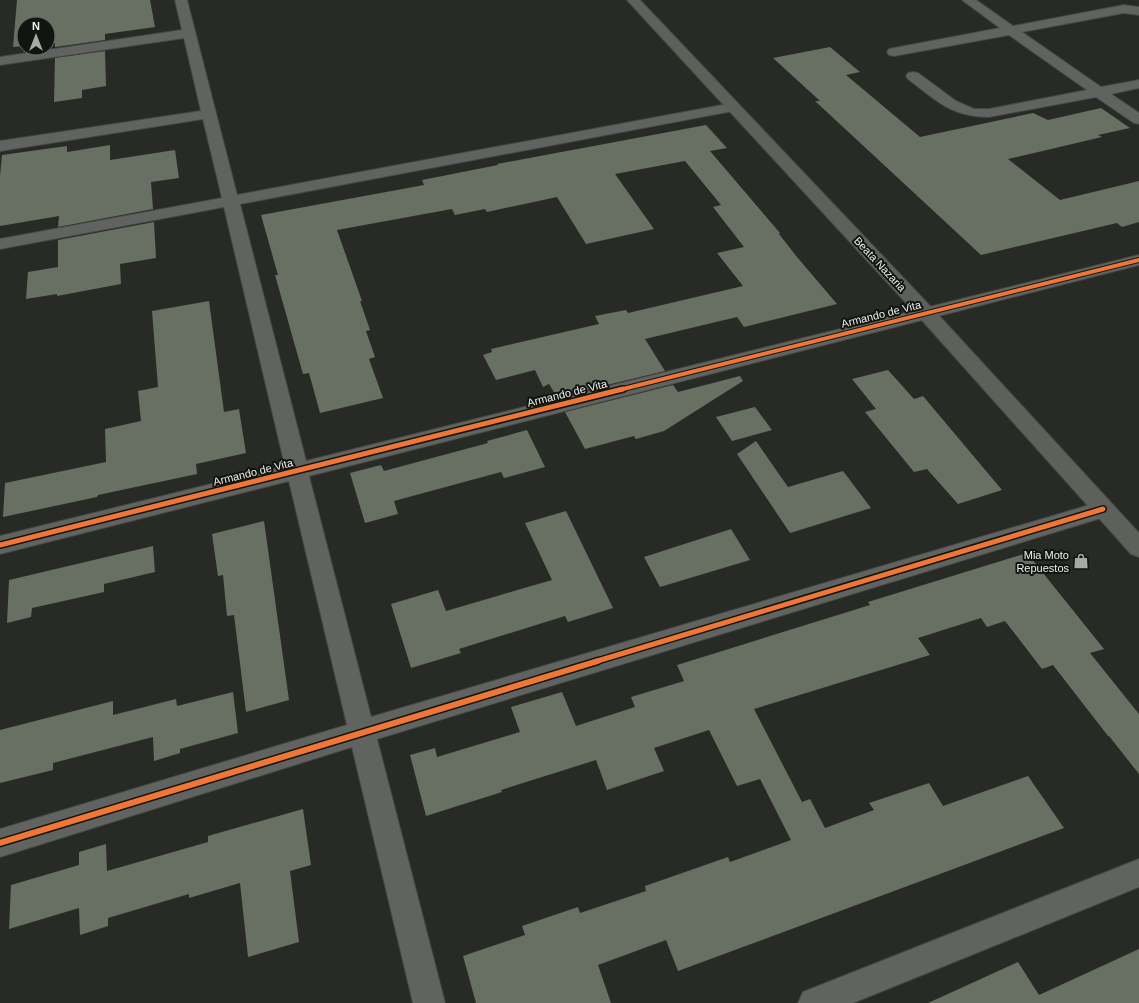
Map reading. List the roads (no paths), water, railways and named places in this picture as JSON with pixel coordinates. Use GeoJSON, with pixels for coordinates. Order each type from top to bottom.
{"type":"FeatureCollection","features":[{"type":"Feature","properties":{"kind":"main road","name":"Beata Nazaria"},"geometry":{"type":"LineString","coordinates":[[633,0],[926,313],[1139,548]]}},
{"type":"Feature","properties":{"kind":"street"},"geometry":{"type":"LineString","coordinates":[[181,0],[429,1003]]}},
{"type":"Feature","properties":{"kind":"street"},"geometry":{"type":"LineString","coordinates":[[968,0],[1098,93],[1139,120]]}},
{"type":"Feature","properties":{"kind":"street"},"geometry":{"type":"LineString","coordinates":[[894,52],[1124,9],[1139,11]]}},
{"type":"Feature","properties":{"kind":"street"},"geometry":{"type":"LineString","coordinates":[[0,61],[190,33]]}},
{"type":"Feature","properties":{"kind":"street"},"geometry":{"type":"LineString","coordinates":[[913,76],[951,104],[973,113],[989,113],[1139,84]]}},
{"type":"Feature","properties":{"kind":"street"},"geometry":{"type":"LineString","coordinates":[[0,244],[733,107]]}},
{"type":"Feature","properties":{"kind":"street"},"geometry":{"type":"LineString","coordinates":[[0,146],[208,114]]}},
{"type":"Feature","properties":{"kind":"street","name":"Armando de Vita"},"geometry":{"type":"LineString","coordinates":[[0,545],[1139,260]]}},
{"type":"Feature","properties":{"kind":"street"},"geometry":{"type":"LineString","coordinates":[[0,843],[362,732],[1103,509]]}},
{"type":"Feature","properties":{"kind":"street"},"geometry":{"type":"LineString","coordinates":[[814,1003],[1139,873]]}},
{"type":"Feature","properties":{"kind":"place","name":"Mia Moto Repuestos"},"geometry":{"type":"Point","coordinates":[1081,561]}}]}
